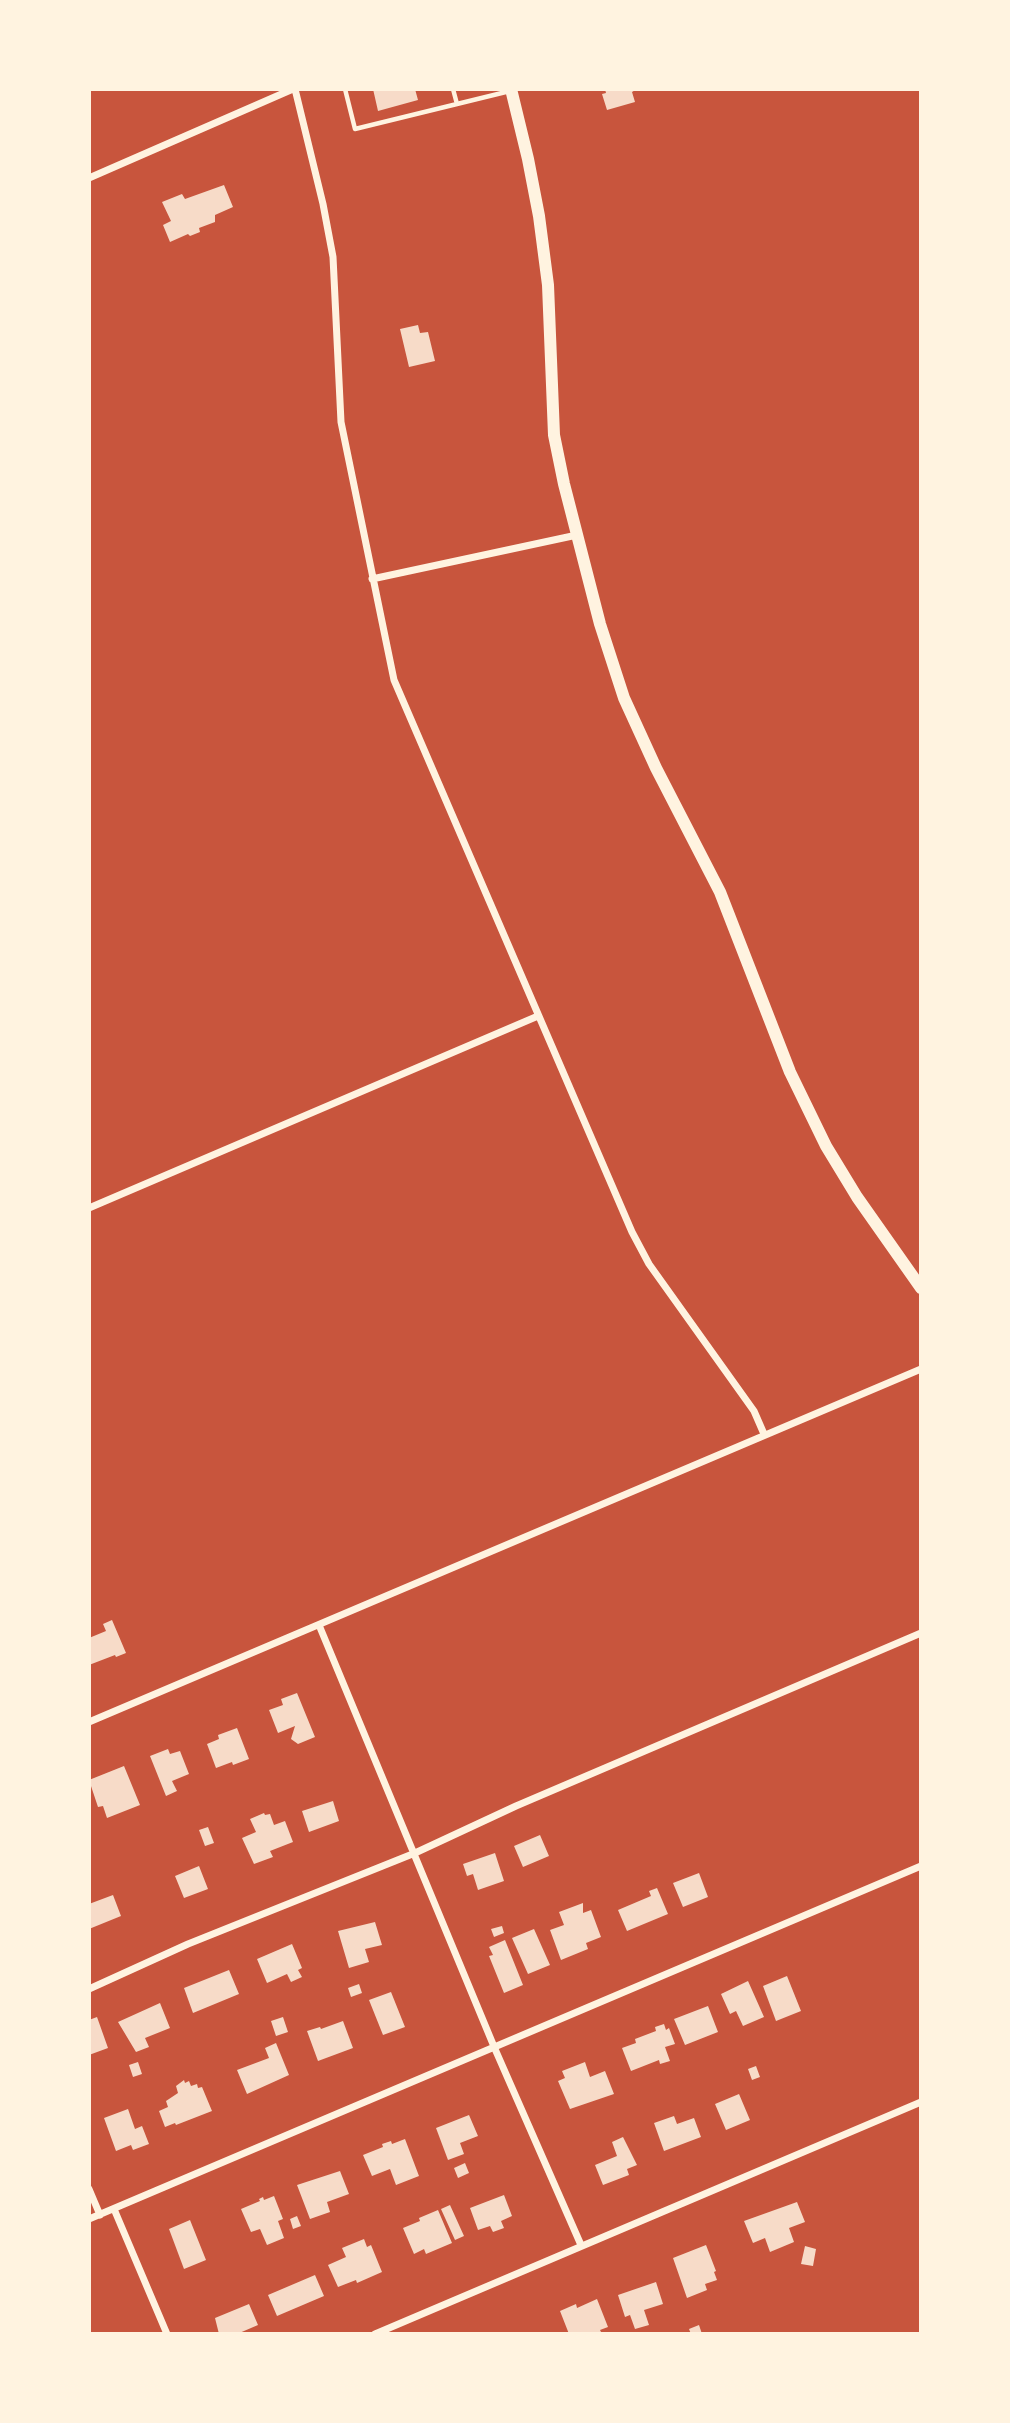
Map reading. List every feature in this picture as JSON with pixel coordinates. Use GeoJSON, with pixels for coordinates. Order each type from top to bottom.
{"type":"FeatureCollection","features":[{"type":"Feature","properties":{"kind":"main road"},"geometry":{"type":"LineString","coordinates":[[511,90],[539,216],[548,285],[554,435],[600,624],[624,698],[656,768],[720,892],[790,1072],[826,1146],[857,1197],[921,1288]]}},
{"type":"Feature","properties":{"kind":"street"},"geometry":{"type":"LineString","coordinates":[[89,178],[294,89],[323,204],[333,257],[341,422],[394,680],[632,1232],[649,1264],[754,1411],[765,1434]]}},
{"type":"Feature","properties":{"kind":"street"},"geometry":{"type":"LineString","coordinates":[[372,579],[577,534]]}},
{"type":"Feature","properties":{"kind":"street"},"geometry":{"type":"LineString","coordinates":[[89,1208],[538,1016]]}},
{"type":"Feature","properties":{"kind":"street"},"geometry":{"type":"LineString","coordinates":[[89,1722],[921,1369]]}},
{"type":"Feature","properties":{"kind":"street"},"geometry":{"type":"LineString","coordinates":[[319,1625],[495,2049],[581,2245]]}},
{"type":"Feature","properties":{"kind":"street"},"geometry":{"type":"LineString","coordinates":[[89,1989],[188,1944],[415,1853],[516,1806],[921,1633]]}},
{"type":"Feature","properties":{"kind":"street"},"geometry":{"type":"LineString","coordinates":[[89,2219],[921,1866]]}},
{"type":"Feature","properties":{"kind":"street"},"geometry":{"type":"LineString","coordinates":[[375,2334],[921,2102]]}},
{"type":"Feature","properties":{"kind":"street"},"geometry":{"type":"LineString","coordinates":[[89,2189],[100,2215]]}},
{"type":"Feature","properties":{"kind":"street"},"geometry":{"type":"LineString","coordinates":[[114,2209],[167,2334]]}},
{"type":"Feature","properties":{"kind":"lane"},"geometry":{"type":"LineString","coordinates":[[345,89],[355,130],[511,90]]}},
{"type":"Feature","properties":{"kind":"lane"},"geometry":{"type":"LineString","coordinates":[[453,89],[457,104]]}},
{"type":"Feature","properties":{"kind":"building"},"geometry":{"type":"Polygon","coordinates":[[[373,89],[415,89],[418,100],[378,111],[373,89]]]}},
{"type":"Feature","properties":{"kind":"building"},"geometry":{"type":"Polygon","coordinates":[[[605,89],[637,89],[632,92],[635,102],[607,110],[602,94],[606,93],[605,89]]]}},
{"type":"Feature","properties":{"kind":"building"},"geometry":{"type":"Polygon","coordinates":[[[224,185],[233,207],[215,215],[215,222],[199,228],[200,232],[170,242],[163,225],[171,221],[162,202],[182,194],[185,199],[224,185]]]}},
{"type":"Feature","properties":{"kind":"building"},"geometry":{"type":"Polygon","coordinates":[[[418,325],[420,333],[428,332],[435,361],[409,367],[400,329],[418,325]]]}},
{"type":"Feature","properties":{"kind":"building"},"geometry":{"type":"Polygon","coordinates":[[[112,1620],[126,1653],[89,1665],[89,1638],[106,1631],[103,1624],[112,1620]]]}},
{"type":"Feature","properties":{"kind":"building"},"geometry":{"type":"Polygon","coordinates":[[[297,1693],[315,1737],[298,1744],[291,1739],[295,1726],[278,1733],[269,1710],[283,1705],[281,1699],[297,1693]]]}},
{"type":"Feature","properties":{"kind":"building"},"geometry":{"type":"Polygon","coordinates":[[[237,1728],[249,1759],[216,1768],[207,1744],[219,1739],[218,1735],[237,1728]]]}},
{"type":"Feature","properties":{"kind":"building"},"geometry":{"type":"Polygon","coordinates":[[[168,1749],[170,1754],[180,1751],[189,1774],[172,1781],[177,1791],[166,1796],[150,1756],[168,1749]]]}},
{"type":"Feature","properties":{"kind":"building"},"geometry":{"type":"Polygon","coordinates":[[[124,1766],[140,1805],[107,1818],[103,1806],[98,1807],[89,1780],[124,1766]]]}},
{"type":"Feature","properties":{"kind":"building"},"geometry":{"type":"Polygon","coordinates":[[[333,1801],[339,1821],[309,1832],[302,1811],[333,1801]]]}},
{"type":"Feature","properties":{"kind":"building"},"geometry":{"type":"Polygon","coordinates":[[[264,1813],[270,1814],[274,1825],[285,1821],[293,1842],[270,1851],[273,1857],[254,1864],[242,1838],[256,1832],[250,1819],[264,1813]]]}},
{"type":"Feature","properties":{"kind":"building"},"geometry":{"type":"Polygon","coordinates":[[[208,1827],[214,1843],[205,1846],[199,1830],[208,1827]]]}},
{"type":"Feature","properties":{"kind":"building"},"geometry":{"type":"Polygon","coordinates":[[[540,1835],[549,1856],[523,1867],[514,1846],[540,1835]]]}},
{"type":"Feature","properties":{"kind":"building"},"geometry":{"type":"Polygon","coordinates":[[[495,1853],[504,1881],[478,1890],[473,1874],[467,1876],[463,1864],[495,1853]]]}},
{"type":"Feature","properties":{"kind":"building"},"geometry":{"type":"Polygon","coordinates":[[[199,1866],[208,1889],[184,1898],[175,1876],[199,1866]]]}},
{"type":"Feature","properties":{"kind":"building"},"geometry":{"type":"Polygon","coordinates":[[[699,1873],[708,1897],[683,1907],[673,1883],[699,1873]]]}},
{"type":"Feature","properties":{"kind":"building"},"geometry":{"type":"Polygon","coordinates":[[[657,1888],[668,1914],[627,1931],[618,1910],[651,1896],[649,1891],[657,1888]]]}},
{"type":"Feature","properties":{"kind":"building"},"geometry":{"type":"Polygon","coordinates":[[[113,1895],[121,1916],[89,1929],[89,1904],[113,1895]]]}},
{"type":"Feature","properties":{"kind":"building"},"geometry":{"type":"Polygon","coordinates":[[[583,1903],[583,1913],[591,1910],[601,1937],[586,1943],[588,1949],[561,1960],[550,1930],[564,1925],[559,1912],[583,1903]]]}},
{"type":"Feature","properties":{"kind":"building"},"geometry":{"type":"Polygon","coordinates":[[[375,1922],[382,1945],[365,1949],[369,1962],[349,1968],[338,1931],[375,1922]]]}},
{"type":"Feature","properties":{"kind":"building"},"geometry":{"type":"Polygon","coordinates":[[[502,1926],[504,1933],[494,1937],[491,1929],[502,1926]]]}},
{"type":"Feature","properties":{"kind":"building"},"geometry":{"type":"Polygon","coordinates":[[[534,1929],[550,1965],[528,1974],[512,1938],[534,1929]]]}},
{"type":"Feature","properties":{"kind":"building"},"geometry":{"type":"Polygon","coordinates":[[[505,1940],[523,1985],[504,1993],[489,1956],[493,1955],[489,1947],[505,1940]]]}},
{"type":"Feature","properties":{"kind":"building"},"geometry":{"type":"Polygon","coordinates":[[[292,1944],[302,1968],[298,1970],[302,1977],[291,1982],[287,1974],[267,1983],[257,1959],[292,1944]]]}},
{"type":"Feature","properties":{"kind":"building"},"geometry":{"type":"Polygon","coordinates":[[[229,1970],[239,1994],[193,2013],[184,1988],[229,1970]]]}},
{"type":"Feature","properties":{"kind":"building"},"geometry":{"type":"Polygon","coordinates":[[[787,1976],[801,2011],[776,2021],[763,1986],[787,1976]]]}},
{"type":"Feature","properties":{"kind":"building"},"geometry":{"type":"Polygon","coordinates":[[[748,1981],[764,2017],[743,2026],[736,2011],[730,2014],[721,1994],[748,1981]]]}},
{"type":"Feature","properties":{"kind":"building"},"geometry":{"type":"Polygon","coordinates":[[[359,1984],[362,1993],[351,1997],[348,1988],[359,1984]]]}},
{"type":"Feature","properties":{"kind":"building"},"geometry":{"type":"Polygon","coordinates":[[[391,1992],[405,2027],[383,2035],[369,2000],[391,1992]]]}},
{"type":"Feature","properties":{"kind":"building"},"geometry":{"type":"Polygon","coordinates":[[[160,2003],[170,2028],[145,2038],[149,2047],[136,2052],[118,2022],[160,2003]]]}},
{"type":"Feature","properties":{"kind":"building"},"geometry":{"type":"Polygon","coordinates":[[[708,2006],[718,2032],[685,2045],[674,2019],[708,2006]]]}},
{"type":"Feature","properties":{"kind":"building"},"geometry":{"type":"Polygon","coordinates":[[[97,2017],[108,2048],[89,2055],[89,2020],[97,2017]]]}},
{"type":"Feature","properties":{"kind":"building"},"geometry":{"type":"Polygon","coordinates":[[[283,2017],[288,2032],[276,2036],[271,2021],[283,2017]]]}},
{"type":"Feature","properties":{"kind":"building"},"geometry":{"type":"Polygon","coordinates":[[[343,2021],[353,2048],[318,2061],[307,2031],[343,2021]]]}},
{"type":"Feature","properties":{"kind":"building"},"geometry":{"type":"Polygon","coordinates":[[[664,2024],[666,2030],[669,2028],[675,2044],[665,2047],[670,2061],[660,2064],[659,2060],[631,2071],[622,2048],[636,2043],[635,2039],[656,2031],[655,2027],[664,2024]]]}},
{"type":"Feature","properties":{"kind":"building"},"geometry":{"type":"Polygon","coordinates":[[[276,2043],[289,2075],[247,2094],[237,2070],[269,2058],[265,2048],[276,2043]]]}},
{"type":"Feature","properties":{"kind":"building"},"geometry":{"type":"Polygon","coordinates":[[[138,2062],[142,2074],[133,2077],[129,2065],[138,2062]]]}},
{"type":"Feature","properties":{"kind":"building"},"geometry":{"type":"Polygon","coordinates":[[[585,2062],[590,2077],[605,2071],[614,2094],[570,2109],[558,2081],[565,2078],[562,2071],[585,2062]]]}},
{"type":"Feature","properties":{"kind":"building"},"geometry":{"type":"Polygon","coordinates":[[[756,2066],[760,2077],[752,2080],[748,2069],[756,2066]]]}},
{"type":"Feature","properties":{"kind":"building"},"geometry":{"type":"Polygon","coordinates":[[[184,2080],[185,2083],[189,2081],[191,2086],[197,2084],[198,2088],[202,2087],[212,2111],[165,2127],[159,2111],[168,2107],[166,2101],[178,2093],[176,2086],[184,2080]]]}},
{"type":"Feature","properties":{"kind":"building"},"geometry":{"type":"Polygon","coordinates":[[[739,2094],[750,2120],[726,2130],[715,2104],[739,2094]]]}},
{"type":"Feature","properties":{"kind":"building"},"geometry":{"type":"Polygon","coordinates":[[[128,2109],[135,2129],[142,2126],[149,2144],[133,2150],[131,2145],[116,2151],[104,2118],[128,2109]]]}},
{"type":"Feature","properties":{"kind":"building"},"geometry":{"type":"Polygon","coordinates":[[[469,2115],[478,2136],[460,2143],[464,2154],[448,2160],[436,2128],[469,2115]]]}},
{"type":"Feature","properties":{"kind":"building"},"geometry":{"type":"Polygon","coordinates":[[[674,2116],[677,2124],[694,2118],[701,2137],[664,2151],[654,2123],[674,2116]]]}},
{"type":"Feature","properties":{"kind":"building"},"geometry":{"type":"Polygon","coordinates":[[[623,2137],[637,2165],[627,2169],[629,2175],[603,2185],[595,2165],[617,2156],[612,2142],[623,2137]]]}},
{"type":"Feature","properties":{"kind":"building"},"geometry":{"type":"Polygon","coordinates":[[[405,2139],[419,2176],[396,2185],[390,2169],[372,2176],[363,2155],[383,2147],[382,2144],[391,2141],[392,2144],[405,2139]]]}},
{"type":"Feature","properties":{"kind":"building"},"geometry":{"type":"Polygon","coordinates":[[[465,2163],[469,2173],[458,2178],[454,2168],[465,2163]]]}},
{"type":"Feature","properties":{"kind":"building"},"geometry":{"type":"Polygon","coordinates":[[[340,2171],[349,2194],[327,2202],[330,2212],[310,2219],[297,2185],[340,2171]]]}},
{"type":"Feature","properties":{"kind":"building"},"geometry":{"type":"Polygon","coordinates":[[[504,2195],[512,2216],[501,2221],[504,2228],[493,2232],[490,2226],[478,2230],[470,2208],[504,2195]]]}},
{"type":"Feature","properties":{"kind":"building"},"geometry":{"type":"Polygon","coordinates":[[[274,2196],[283,2219],[278,2221],[284,2238],[267,2245],[260,2229],[251,2232],[241,2209],[263,2197],[264,2200],[274,2196]]]}},
{"type":"Feature","properties":{"kind":"building"},"geometry":{"type":"Polygon","coordinates":[[[797,2202],[805,2222],[789,2228],[794,2242],[770,2252],[765,2238],[753,2243],[744,2221],[797,2202]]]}},
{"type":"Feature","properties":{"kind":"building"},"geometry":{"type":"Polygon","coordinates":[[[450,2205],[464,2236],[455,2240],[441,2209],[450,2205]]]}},
{"type":"Feature","properties":{"kind":"building"},"geometry":{"type":"Polygon","coordinates":[[[438,2210],[452,2243],[426,2254],[424,2249],[414,2254],[403,2228],[438,2210]]]}},
{"type":"Feature","properties":{"kind":"building"},"geometry":{"type":"Polygon","coordinates":[[[297,2216],[301,2226],[293,2229],[290,2219],[297,2216]]]}},
{"type":"Feature","properties":{"kind":"building"},"geometry":{"type":"Polygon","coordinates":[[[190,2220],[206,2260],[184,2269],[169,2229],[190,2220]]]}},
{"type":"Feature","properties":{"kind":"building"},"geometry":{"type":"Polygon","coordinates":[[[364,2239],[367,2247],[371,2245],[382,2272],[357,2283],[356,2280],[338,2287],[328,2265],[346,2257],[342,2248],[364,2239]]]}},
{"type":"Feature","properties":{"kind":"building"},"geometry":{"type":"Polygon","coordinates":[[[706,2245],[717,2280],[705,2284],[707,2290],[687,2298],[673,2258],[706,2245]]]}},
{"type":"Feature","properties":{"kind":"building"},"geometry":{"type":"Polygon","coordinates":[[[805,2246],[816,2249],[813,2266],[801,2264],[805,2246]]]}},
{"type":"Feature","properties":{"kind":"building"},"geometry":{"type":"Polygon","coordinates":[[[315,2275],[324,2296],[277,2316],[268,2295],[315,2275]]]}},
{"type":"Feature","properties":{"kind":"building"},"geometry":{"type":"Polygon","coordinates":[[[656,2282],[663,2304],[644,2310],[649,2325],[635,2329],[630,2315],[625,2317],[618,2295],[656,2282]]]}},
{"type":"Feature","properties":{"kind":"building"},"geometry":{"type":"Polygon","coordinates":[[[597,2299],[608,2327],[600,2330],[602,2334],[569,2334],[560,2311],[576,2304],[577,2308],[597,2299]]]}},
{"type":"Feature","properties":{"kind":"building"},"geometry":{"type":"Polygon","coordinates":[[[249,2304],[258,2325],[237,2334],[219,2334],[215,2318],[249,2304]]]}},
{"type":"Feature","properties":{"kind":"building"},"geometry":{"type":"Polygon","coordinates":[[[699,2325],[702,2334],[691,2334],[689,2329],[699,2325]]]}}]}
